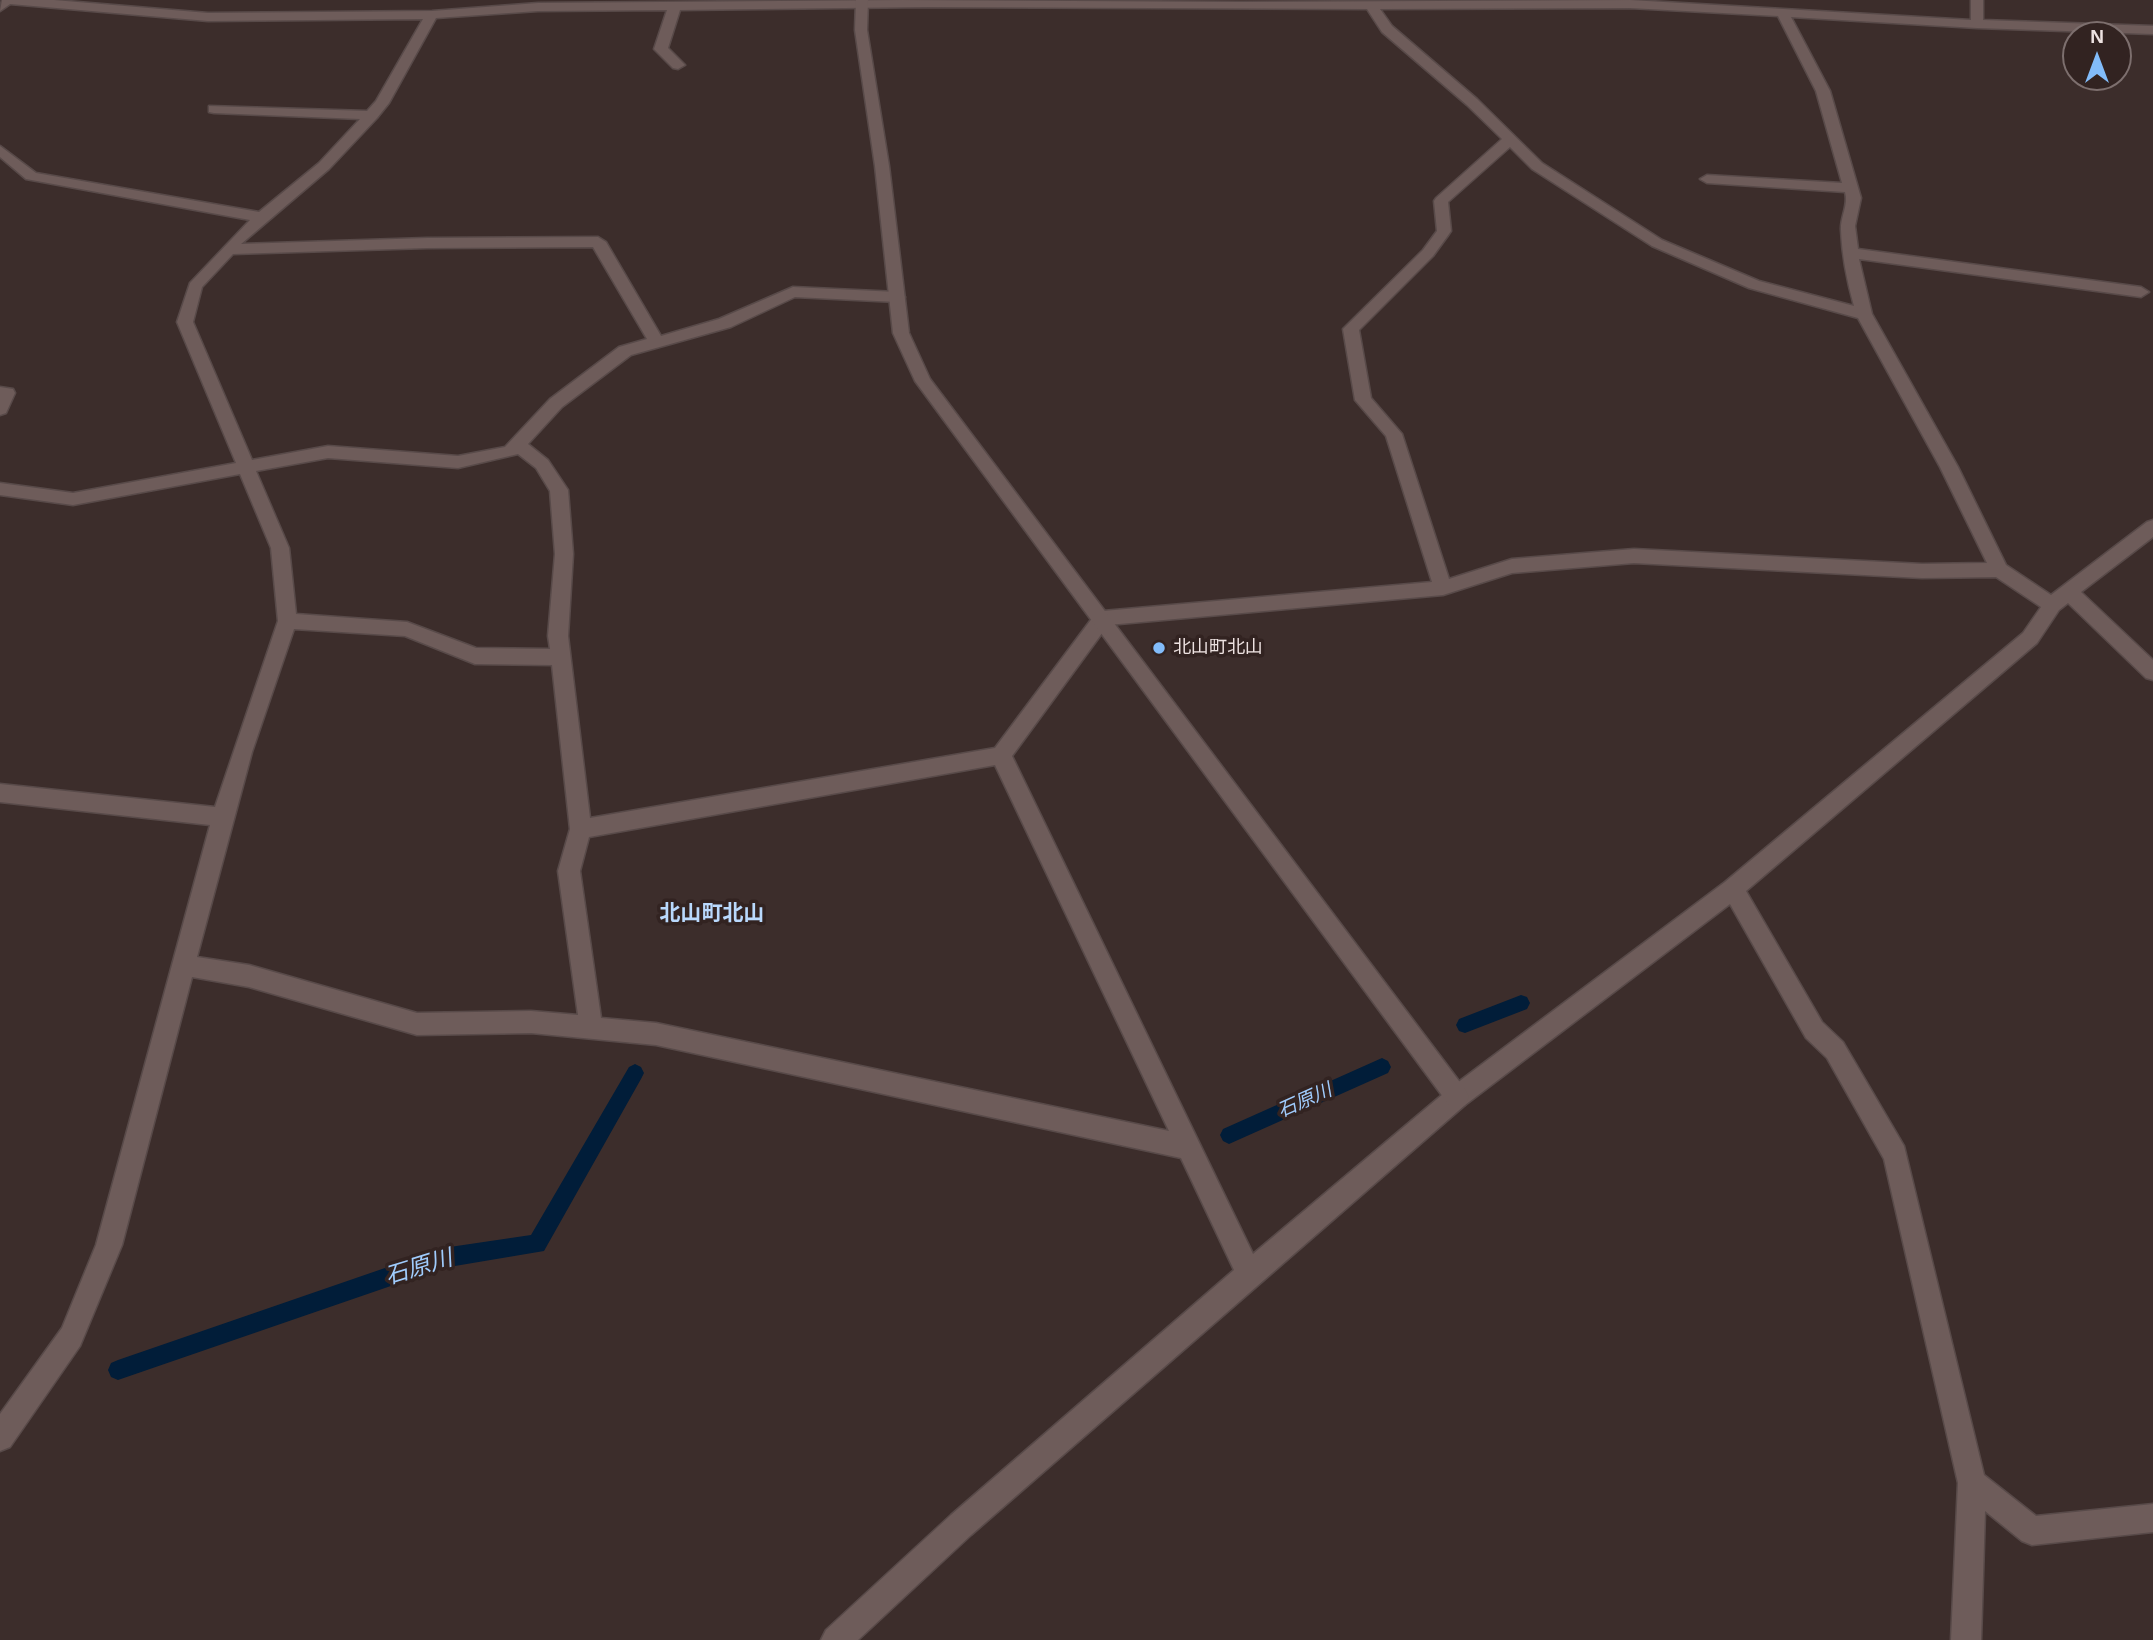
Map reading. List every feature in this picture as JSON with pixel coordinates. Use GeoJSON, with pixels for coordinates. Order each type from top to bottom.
{"type":"FeatureCollection","features":[{"type":"Feature","properties":{"kind":"street"},"geometry":{"type":"LineString","coordinates":[[0,7],[10,0],[208,17],[432,15],[538,6],[862,3],[1630,4],[1977,24],[2153,30]]}},
{"type":"Feature","properties":{"kind":"street"},"geometry":{"type":"LineString","coordinates":[[336,16],[338,0]]}},
{"type":"Feature","properties":{"kind":"street"},"geometry":{"type":"LineString","coordinates":[[468,12],[478,0]]}},
{"type":"Feature","properties":{"kind":"street"},"geometry":{"type":"LineString","coordinates":[[1872,0],[1880,18]]}},
{"type":"Feature","properties":{"kind":"street"},"geometry":{"type":"LineString","coordinates":[[1977,0],[1977,24]]}},
{"type":"Feature","properties":{"kind":"street"},"geometry":{"type":"LineString","coordinates":[[862,3],[861,30],[901,333],[923,381],[1103,618],[1457,1097]]}},
{"type":"Feature","properties":{"kind":"street"},"geometry":{"type":"LineString","coordinates":[[1370,4],[1387,29],[1472,102],[1537,166],[1657,243],[1754,285],[1864,314]]}},
{"type":"Feature","properties":{"kind":"street"},"geometry":{"type":"LineString","coordinates":[[675,6],[661,49],[678,65]]}},
{"type":"Feature","properties":{"kind":"street"},"geometry":{"type":"LineString","coordinates":[[1783,13],[1823,91],[1852,188],[1854,198],[1848,226],[1864,314],[1949,467],[2000,570],[2052,605]]}},
{"type":"Feature","properties":{"kind":"street"},"geometry":{"type":"LineString","coordinates":[[0,1437],[71,1337],[109,1245],[186,966],[223,817],[242,752],[287,621],[280,548],[185,322],[195,286],[261,217],[324,166],[382,103],[432,15]]}},
{"type":"Feature","properties":{"kind":"street"},"geometry":{"type":"LineString","coordinates":[[214,109],[372,114]]}},
{"type":"Feature","properties":{"kind":"street"},"geometry":{"type":"LineString","coordinates":[[1443,588],[1394,434],[1363,400],[1351,329],[1428,254],[1444,231],[1441,201],[1509,140]]}},
{"type":"Feature","properties":{"kind":"street"},"geometry":{"type":"LineString","coordinates":[[0,150],[31,176],[261,217]]}},
{"type":"Feature","properties":{"kind":"street"},"geometry":{"type":"LineString","coordinates":[[1707,179],[1852,188]]}},
{"type":"Feature","properties":{"kind":"street"},"geometry":{"type":"LineString","coordinates":[[229,248],[598,242],[657,342]]}},
{"type":"Feature","properties":{"kind":"street"},"geometry":{"type":"LineString","coordinates":[[1851,253],[2141,292]]}},
{"type":"Feature","properties":{"kind":"street"},"geometry":{"type":"LineString","coordinates":[[0,489],[73,499],[245,465],[328,452],[458,462],[510,452],[556,403],[625,351],[725,323],[793,292],[897,297]]}},
{"type":"Feature","properties":{"kind":"street"},"geometry":{"type":"LineString","coordinates":[[0,393],[7,393],[0,410]]}},
{"type":"Feature","properties":{"kind":"street"},"geometry":{"type":"LineString","coordinates":[[517,444],[541,464],[559,489],[564,554],[558,636],[581,829],[569,871],[591,1028]]}},
{"type":"Feature","properties":{"kind":"street"},"geometry":{"type":"LineString","coordinates":[[836,1640],[961,1525],[1457,1097],[1732,888],[2030,638],[2052,605],[2153,527]]}},
{"type":"Feature","properties":{"kind":"street"},"geometry":{"type":"LineString","coordinates":[[581,829],[1001,755],[1103,618],[1443,588],[1512,566],[1634,556],[1922,571],[2000,570]]}},
{"type":"Feature","properties":{"kind":"street"},"geometry":{"type":"LineString","coordinates":[[2069,592],[2153,672]]}},
{"type":"Feature","properties":{"kind":"street"},"geometry":{"type":"LineString","coordinates":[[287,621],[407,629],[475,656],[561,657]]}},
{"type":"Feature","properties":{"kind":"street"},"geometry":{"type":"LineString","coordinates":[[1001,755],[1250,1275]]}},
{"type":"Feature","properties":{"kind":"street"},"geometry":{"type":"LineString","coordinates":[[0,793],[223,817]]}},
{"type":"Feature","properties":{"kind":"street"},"geometry":{"type":"LineString","coordinates":[[1732,888],[1814,1030],[1835,1050],[1895,1155],[1972,1483],[1966,1640]]}},
{"type":"Feature","properties":{"kind":"street"},"geometry":{"type":"LineString","coordinates":[[186,966],[249,976],[417,1024],[531,1022],[656,1034],[1190,1148]]}},
{"type":"Feature","properties":{"kind":"street"},"geometry":{"type":"LineString","coordinates":[[1972,1483],[2032,1531],[2153,1518]]}},
{"type":"Feature","properties":{"kind":"waterway","name":"石原川"},"geometry":{"type":"LineString","coordinates":[[1465,1025],[1521,1003]]}},
{"type":"Feature","properties":{"kind":"waterway","name":"石原川"},"geometry":{"type":"LineString","coordinates":[[1229,1135],[1382,1067]]}},
{"type":"Feature","properties":{"kind":"waterway","name":"石原川"},"geometry":{"type":"LineString","coordinates":[[118,1370],[443,1258],[537,1244],[635,1073]]}},
{"type":"Feature","properties":{"kind":"place","name":"北山町北山"},"geometry":{"type":"Point","coordinates":[1159,648]}},
{"type":"Feature","properties":{"kind":"district","name":"北山町北山"},"geometry":{"type":"Point","coordinates":[712,914]}}]}
